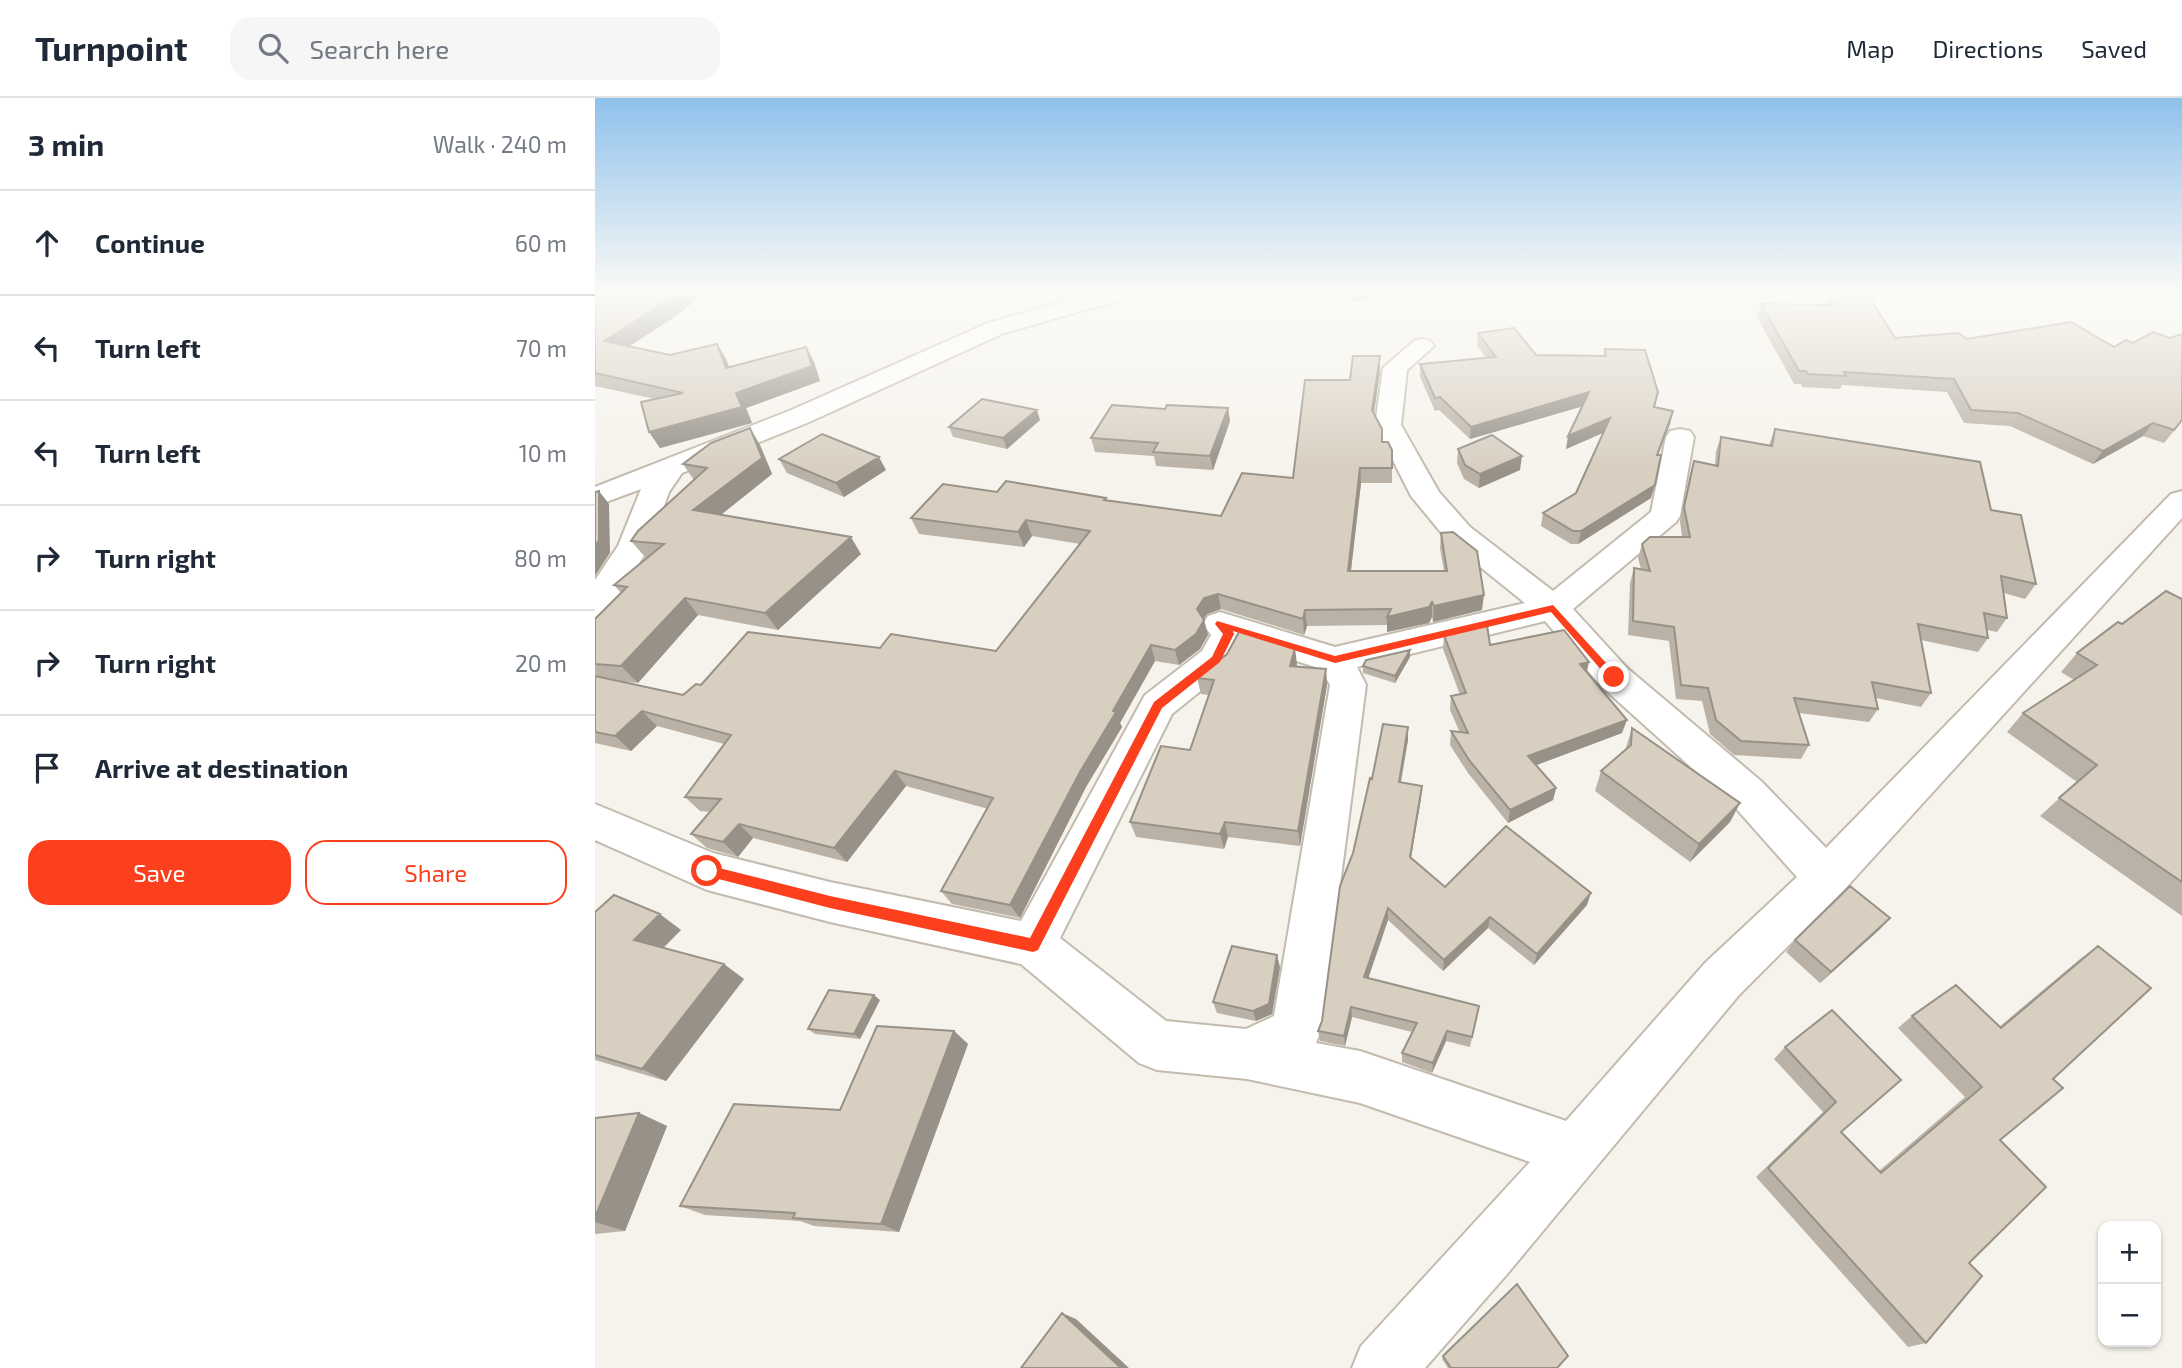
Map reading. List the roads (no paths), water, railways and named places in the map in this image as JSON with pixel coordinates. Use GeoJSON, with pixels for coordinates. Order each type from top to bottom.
{"type":"FeatureCollection","features":[{"type":"Feature","properties":{"kind":"street"},"geometry":{"type":"LineString","coordinates":[[595,497],[821,407],[944,351]]}},
{"type":"Feature","properties":{"kind":"street"},"geometry":{"type":"LineString","coordinates":[[1416,351],[1395,368],[1388,425],[1426,496],[1459,534],[1553,608],[1614,677],[1747,793],[1826,878]]}},
{"type":"Feature","properties":{"kind":"street"},"geometry":{"type":"LineString","coordinates":[[1033,945],[1157,705],[1216,659],[1229,634],[1220,624],[1335,660],[1553,608],[1665,516],[1680,437]]}},
{"type":"Feature","properties":{"kind":"street"},"geometry":{"type":"LineString","coordinates":[[595,606],[633,546],[654,492],[671,468]]}},
{"type":"Feature","properties":{"kind":"street"},"geometry":{"type":"LineString","coordinates":[[1383,1368],[1575,1151],[1722,978],[1826,878],[2182,500]]}},
{"type":"Feature","properties":{"kind":"street"},"geometry":{"type":"LineString","coordinates":[[1247,1054],[1296,1031],[1347,685],[1335,660]]}},
{"type":"Feature","properties":{"kind":"street"},"geometry":{"type":"LineString","coordinates":[[595,821],[707,871],[830,902],[1033,945],[1157,1045],[1247,1054],[1360,1077],[1575,1151]]}}]}
